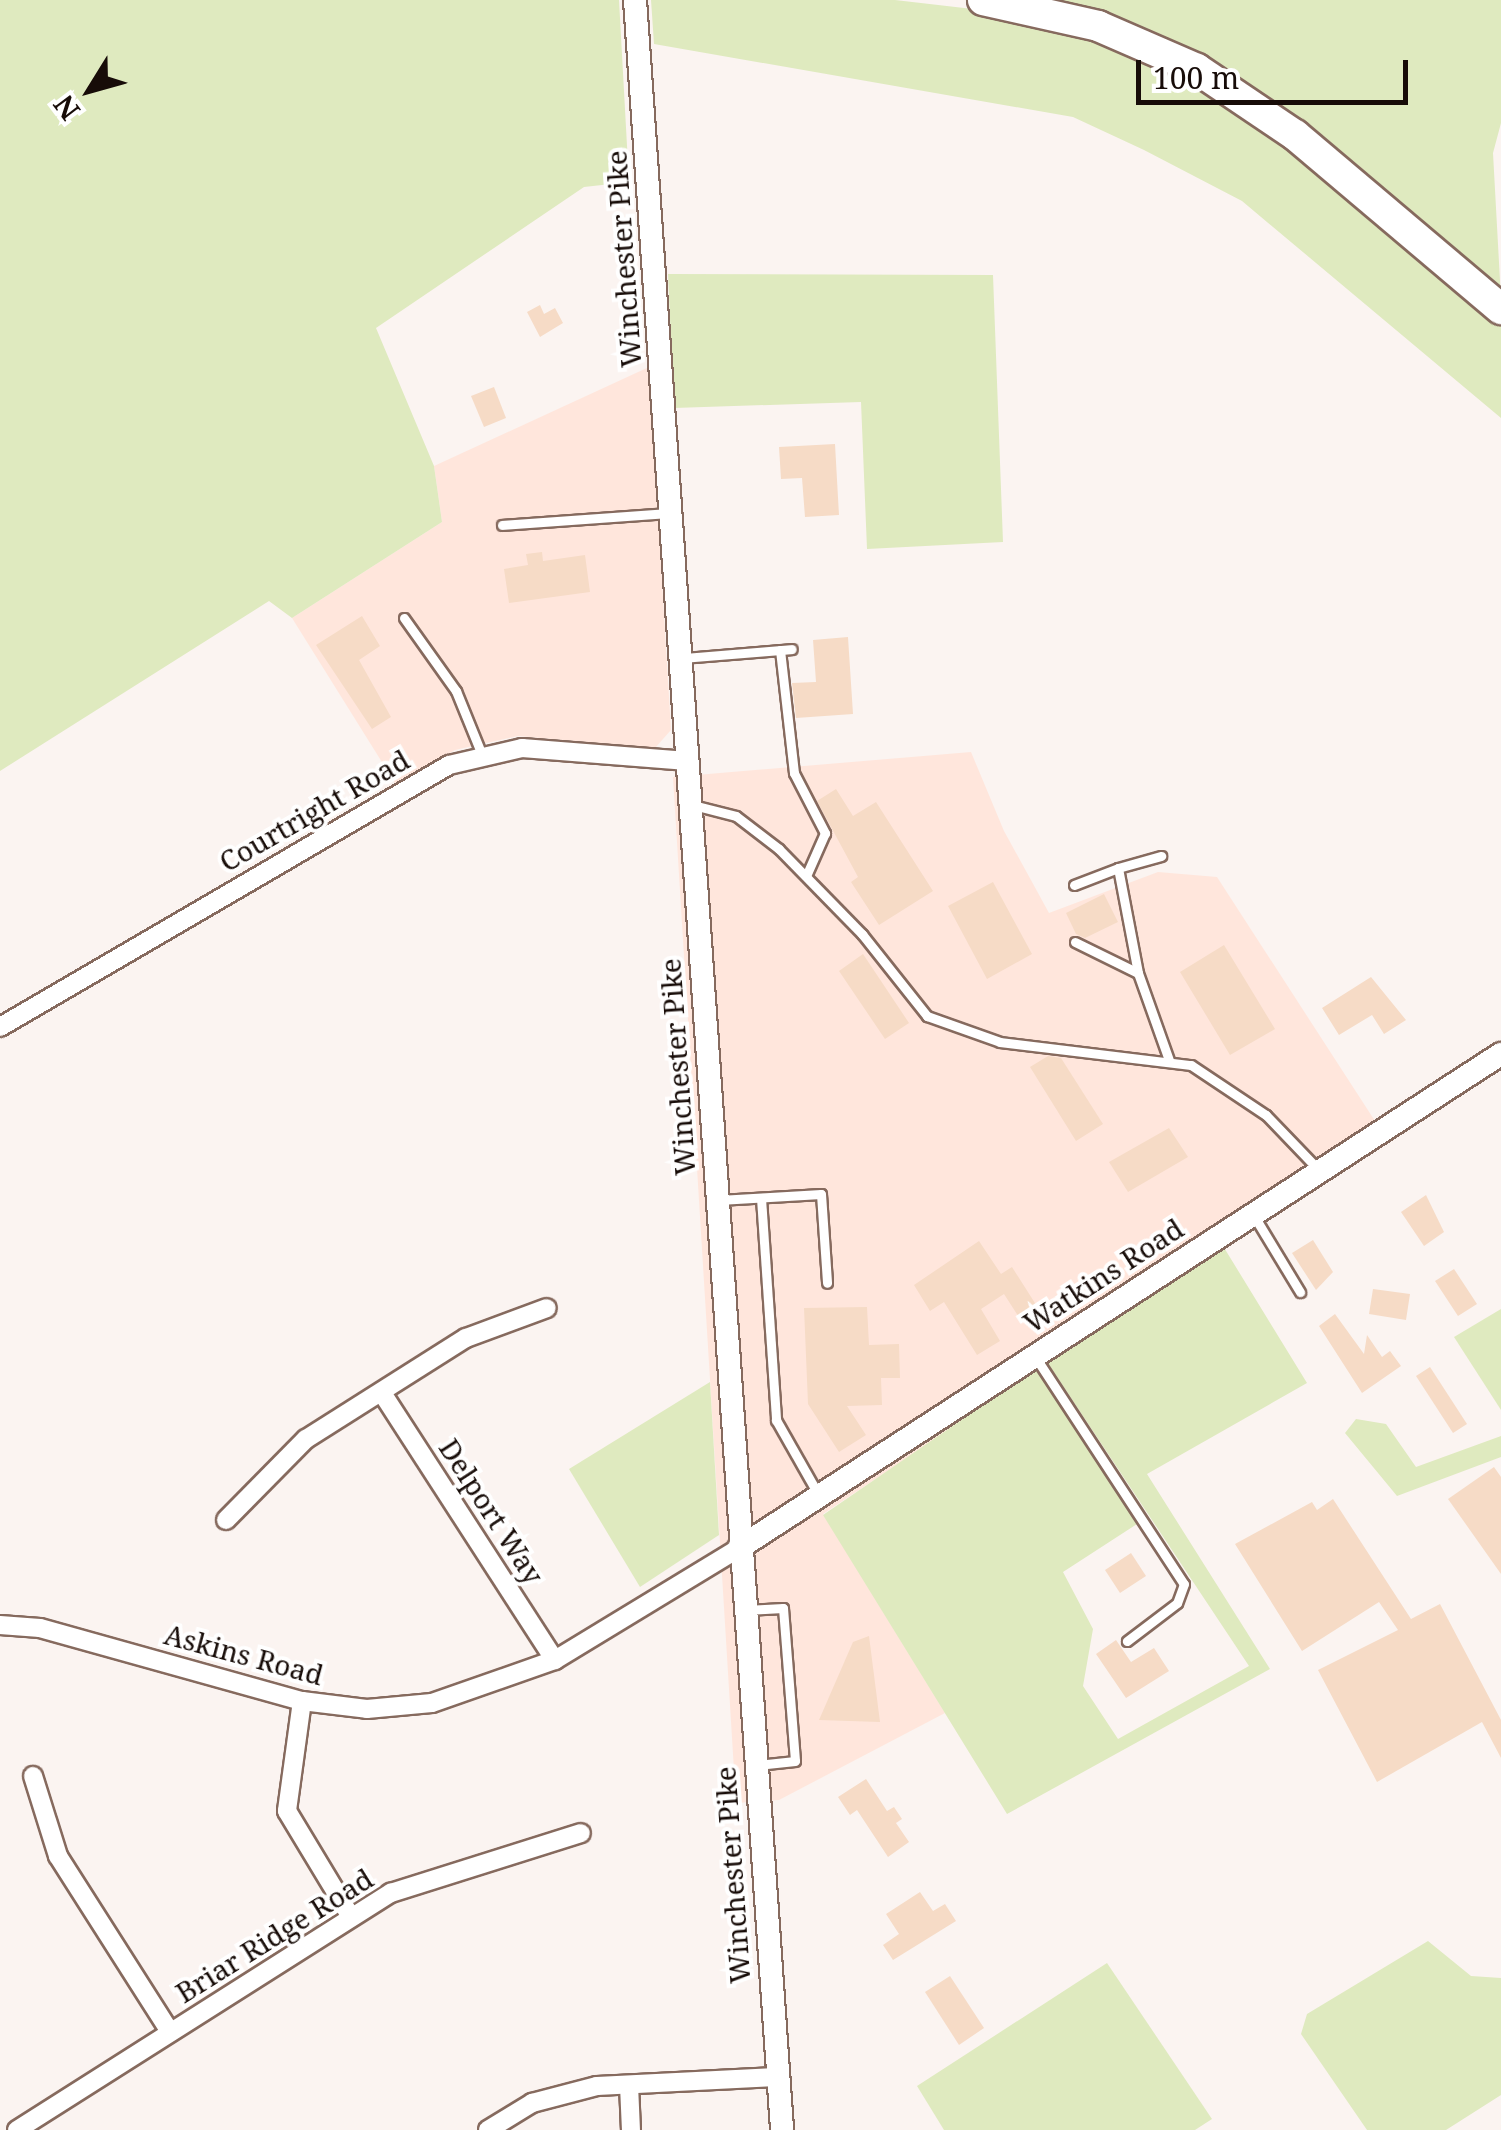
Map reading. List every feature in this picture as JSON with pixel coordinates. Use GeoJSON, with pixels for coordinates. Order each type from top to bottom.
{"type":"FeatureCollection","features":[{"type":"Feature","properties":{"kind":"highway"},"geometry":{"type":"LineString","coordinates":[[983,0],[1098,26],[1197,69],[1295,135],[1501,310]]}},
{"type":"Feature","properties":{"kind":"main road","name":"Winchester Pike"},"geometry":{"type":"LineString","coordinates":[[635,0],[738,1548],[782,2130]]}},
{"type":"Feature","properties":{"kind":"main road","name":"Watkins Road"},"geometry":{"type":"LineString","coordinates":[[738,1548],[1501,1054]]}},
{"type":"Feature","properties":{"kind":"street","name":"Courtright Road"},"geometry":{"type":"LineString","coordinates":[[0,1027],[422,779],[482,754],[539,748],[687,762]]}},
{"type":"Feature","properties":{"kind":"street"},"geometry":{"type":"LineString","coordinates":[[226,1520],[306,1439],[488,1326],[546,1308]]}},
{"type":"Feature","properties":{"kind":"street","name":"Delport Way"},"geometry":{"type":"LineString","coordinates":[[382,1392],[555,1660]]}},
{"type":"Feature","properties":{"kind":"street","name":"Askins Road"},"geometry":{"type":"LineString","coordinates":[[0,1625],[40,1628],[302,1701],[367,1709],[432,1702],[555,1660],[738,1548]]}},
{"type":"Feature","properties":{"kind":"street"},"geometry":{"type":"LineString","coordinates":[[302,1701],[287,1811],[351,1917]]}},
{"type":"Feature","properties":{"kind":"street"},"geometry":{"type":"LineString","coordinates":[[33,1776],[58,1856],[170,2032]]}},
{"type":"Feature","properties":{"kind":"street","name":"Briar Ridge Road"},"geometry":{"type":"LineString","coordinates":[[17,2130],[351,1917],[417,1884],[581,1833]]}},
{"type":"Feature","properties":{"kind":"street"},"geometry":{"type":"LineString","coordinates":[[488,2130],[560,2093],[776,2077]]}},
{"type":"Feature","properties":{"kind":"street"},"geometry":{"type":"LineString","coordinates":[[630,2085],[631,2130]]}},
{"type":"Feature","properties":{"kind":"lane"},"geometry":{"type":"LineString","coordinates":[[502,525],[671,512]]}},
{"type":"Feature","properties":{"kind":"lane"},"geometry":{"type":"LineString","coordinates":[[404,618],[456,691],[482,754]]}},
{"type":"Feature","properties":{"kind":"lane"},"geometry":{"type":"LineString","coordinates":[[680,658],[792,649]]}},
{"type":"Feature","properties":{"kind":"lane"},"geometry":{"type":"LineString","coordinates":[[780,650],[794,772],[824,834],[806,876]]}},
{"type":"Feature","properties":{"kind":"lane"},"geometry":{"type":"LineString","coordinates":[[690,805],[736,816],[806,876],[862,934],[926,1016],[948,1028],[1000,1042],[1169,1060],[1227,1086],[1280,1127],[1320,1170]]}},
{"type":"Feature","properties":{"kind":"lane"},"geometry":{"type":"LineString","coordinates":[[1074,885],[1161,856]]}},
{"type":"Feature","properties":{"kind":"lane"},"geometry":{"type":"LineString","coordinates":[[1118,868],[1138,973],[1169,1060]]}},
{"type":"Feature","properties":{"kind":"lane"},"geometry":{"type":"LineString","coordinates":[[1076,942],[1138,973]]}},
{"type":"Feature","properties":{"kind":"lane"},"geometry":{"type":"LineString","coordinates":[[716,1200],[820,1194],[827,1284]]}},
{"type":"Feature","properties":{"kind":"lane"},"geometry":{"type":"LineString","coordinates":[[761,1198],[776,1420],[820,1496]]}},
{"type":"Feature","properties":{"kind":"lane"},"geometry":{"type":"LineString","coordinates":[[1252,1214],[1300,1292]]}},
{"type":"Feature","properties":{"kind":"lane"},"geometry":{"type":"LineString","coordinates":[[1034,1355],[1184,1584],[1178,1603],[1127,1641]]}},
{"type":"Feature","properties":{"kind":"lane"},"geometry":{"type":"LineString","coordinates":[[743,1611],[783,1608],[795,1761],[754,1765]]}},
{"type":"Feature","properties":{"kind":"shaded area"},"geometry":{"type":"Polygon","coordinates":[[[649,367],[671,730],[655,748],[518,736],[455,750],[395,783],[292,618],[442,522],[434,466],[649,367]]]}},
{"type":"Feature","properties":{"kind":"shaded area"},"geometry":{"type":"Polygon","coordinates":[[[971,752],[1004,831],[1049,913],[1158,872],[1217,877],[1386,1138],[823,1514],[945,1713],[779,1800],[736,1803],[673,777],[971,752]]]}},
{"type":"Feature","properties":{"kind":"green space"},"geometry":{"type":"Polygon","coordinates":[[[0,0],[619,0],[629,182],[584,187],[376,328],[434,466],[442,522],[292,618],[269,601],[0,771],[0,0]]]}},
{"type":"Feature","properties":{"kind":"green space"},"geometry":{"type":"Polygon","coordinates":[[[651,0],[895,0],[1024,15],[1096,34],[1230,100],[1501,323],[1501,418],[1242,201],[1144,150],[1073,117],[654,44],[651,0]]]}},
{"type":"Feature","properties":{"kind":"green space"},"geometry":{"type":"Polygon","coordinates":[[[1032,0],[1501,0],[1501,123],[1493,153],[1501,299],[1337,157],[1032,0]]]}},
{"type":"Feature","properties":{"kind":"green space"},"geometry":{"type":"Polygon","coordinates":[[[668,274],[993,275],[1003,542],[867,549],[861,402],[674,408],[668,274]]]}},
{"type":"Feature","properties":{"kind":"green space"},"geometry":{"type":"Polygon","coordinates":[[[1223,1246],[1307,1383],[1147,1474],[1270,1669],[1007,1814],[823,1515],[1036,1369],[1137,1524],[1063,1572],[1093,1629],[1083,1686],[1118,1739],[1249,1666],[1047,1362],[1223,1246]]]}},
{"type":"Feature","properties":{"kind":"green space"},"geometry":{"type":"Polygon","coordinates":[[[1501,1309],[1501,1410],[1454,1337],[1501,1309]]]}},
{"type":"Feature","properties":{"kind":"green space"},"geometry":{"type":"Polygon","coordinates":[[[710,1382],[719,1535],[640,1587],[569,1469],[710,1382]]]}},
{"type":"Feature","properties":{"kind":"green space"},"geometry":{"type":"Polygon","coordinates":[[[1356,1419],[1386,1424],[1416,1467],[1501,1436],[1501,1457],[1397,1496],[1345,1433],[1356,1419]]]}},
{"type":"Feature","properties":{"kind":"green space"},"geometry":{"type":"Polygon","coordinates":[[[1428,1941],[1471,1976],[1501,1978],[1501,2095],[1446,2130],[1367,2130],[1301,2034],[1307,2014],[1428,1941]]]}},
{"type":"Feature","properties":{"kind":"green space"},"geometry":{"type":"Polygon","coordinates":[[[1107,1963],[1212,2119],[1195,2130],[944,2130],[917,2086],[1107,1963]]]}},
{"type":"Feature","properties":{"kind":"building"},"geometry":{"type":"Polygon","coordinates":[[[540,305],[544,314],[555,308],[563,323],[540,337],[527,312],[540,305]]]}},
{"type":"Feature","properties":{"kind":"building"},"geometry":{"type":"Polygon","coordinates":[[[494,387],[506,418],[484,427],[471,396],[494,387]]]}},
{"type":"Feature","properties":{"kind":"building"},"geometry":{"type":"Polygon","coordinates":[[[835,444],[839,515],[805,517],[802,478],[781,479],[779,447],[835,444]]]}},
{"type":"Feature","properties":{"kind":"building"},"geometry":{"type":"Polygon","coordinates":[[[542,552],[543,561],[585,555],[590,592],[509,603],[504,569],[528,565],[526,554],[542,552]]]}},
{"type":"Feature","properties":{"kind":"building"},"geometry":{"type":"Polygon","coordinates":[[[362,616],[380,646],[359,660],[391,717],[372,729],[316,645],[362,616]]]}},
{"type":"Feature","properties":{"kind":"building"},"geometry":{"type":"Polygon","coordinates":[[[848,637],[853,714],[796,718],[792,683],[816,682],[813,640],[848,637]]]}},
{"type":"Feature","properties":{"kind":"building"},"geometry":{"type":"Polygon","coordinates":[[[836,789],[853,816],[876,802],[933,891],[879,925],[851,882],[858,877],[817,801],[836,789]]]}},
{"type":"Feature","properties":{"kind":"building"},"geometry":{"type":"Polygon","coordinates":[[[993,882],[1032,954],[987,979],[948,906],[993,882]]]}},
{"type":"Feature","properties":{"kind":"building"},"geometry":{"type":"Polygon","coordinates":[[[1104,894],[1118,922],[1085,938],[1076,934],[1066,913],[1104,894]]]}},
{"type":"Feature","properties":{"kind":"building"},"geometry":{"type":"Polygon","coordinates":[[[1224,945],[1275,1029],[1230,1055],[1180,972],[1224,945]]]}},
{"type":"Feature","properties":{"kind":"building"},"geometry":{"type":"Polygon","coordinates":[[[863,954],[909,1023],[885,1039],[839,971],[863,954]]]}},
{"type":"Feature","properties":{"kind":"building"},"geometry":{"type":"Polygon","coordinates":[[[1371,977],[1406,1020],[1384,1034],[1372,1015],[1339,1035],[1322,1008],[1371,977]]]}},
{"type":"Feature","properties":{"kind":"building"},"geometry":{"type":"Polygon","coordinates":[[[1048,1056],[1061,1058],[1103,1124],[1076,1141],[1030,1067],[1048,1056]]]}},
{"type":"Feature","properties":{"kind":"building"},"geometry":{"type":"Polygon","coordinates":[[[1169,1128],[1188,1157],[1128,1192],[1109,1162],[1169,1128]]]}},
{"type":"Feature","properties":{"kind":"building"},"geometry":{"type":"Polygon","coordinates":[[[1426,1195],[1444,1232],[1424,1246],[1401,1212],[1426,1195]]]}},
{"type":"Feature","properties":{"kind":"building"},"geometry":{"type":"Polygon","coordinates":[[[1313,1240],[1333,1272],[1316,1290],[1292,1253],[1313,1240]]]}},
{"type":"Feature","properties":{"kind":"building"},"geometry":{"type":"Polygon","coordinates":[[[979,1241],[1001,1274],[1012,1267],[1040,1311],[1022,1322],[1004,1294],[981,1309],[1000,1341],[977,1355],[944,1302],[930,1311],[914,1285],[979,1241]]]}},
{"type":"Feature","properties":{"kind":"building"},"geometry":{"type":"Polygon","coordinates":[[[1454,1269],[1477,1304],[1458,1316],[1435,1281],[1454,1269]]]}},
{"type":"Feature","properties":{"kind":"building"},"geometry":{"type":"Polygon","coordinates":[[[1373,1289],[1410,1294],[1406,1320],[1369,1314],[1373,1289]]]}},
{"type":"Feature","properties":{"kind":"building"},"geometry":{"type":"Polygon","coordinates":[[[867,1307],[869,1345],[899,1344],[900,1378],[881,1378],[882,1405],[847,1406],[866,1435],[839,1452],[808,1404],[804,1308],[867,1307]]]}},
{"type":"Feature","properties":{"kind":"building"},"geometry":{"type":"Polygon","coordinates":[[[1335,1314],[1364,1354],[1367,1335],[1382,1357],[1390,1351],[1401,1366],[1362,1393],[1319,1326],[1335,1314]]]}},
{"type":"Feature","properties":{"kind":"building"},"geometry":{"type":"Polygon","coordinates":[[[1430,1367],[1467,1424],[1453,1433],[1416,1376],[1430,1367]]]}},
{"type":"Feature","properties":{"kind":"building"},"geometry":{"type":"Polygon","coordinates":[[[1494,1467],[1501,1477],[1501,1574],[1448,1499],[1494,1467]]]}},
{"type":"Feature","properties":{"kind":"building"},"geometry":{"type":"Polygon","coordinates":[[[1333,1499],[1411,1619],[1440,1604],[1501,1720],[1501,1758],[1482,1722],[1377,1782],[1318,1670],[1398,1630],[1379,1602],[1302,1651],[1235,1544],[1312,1502],[1317,1510],[1333,1499]]]}},
{"type":"Feature","properties":{"kind":"building"},"geometry":{"type":"Polygon","coordinates":[[[1131,1553],[1146,1576],[1120,1593],[1105,1570],[1131,1553]]]}},
{"type":"Feature","properties":{"kind":"building"},"geometry":{"type":"Polygon","coordinates":[[[869,1636],[880,1722],[819,1720],[853,1642],[869,1636]]]}},
{"type":"Feature","properties":{"kind":"building"},"geometry":{"type":"Polygon","coordinates":[[[1116,1640],[1131,1662],[1154,1648],[1169,1671],[1126,1698],[1096,1654],[1116,1640]]]}},
{"type":"Feature","properties":{"kind":"building"},"geometry":{"type":"Polygon","coordinates":[[[866,1779],[887,1811],[894,1807],[902,1819],[896,1823],[909,1842],[888,1857],[857,1810],[850,1815],[838,1797],[866,1779]]]}},
{"type":"Feature","properties":{"kind":"building"},"geometry":{"type":"Polygon","coordinates":[[[920,1892],[933,1911],[945,1904],[956,1921],[893,1960],[883,1945],[899,1934],[886,1914],[920,1892]]]}},
{"type":"Feature","properties":{"kind":"building"},"geometry":{"type":"Polygon","coordinates":[[[950,1976],[984,2028],[959,2045],[925,1992],[950,1976]]]}}]}
